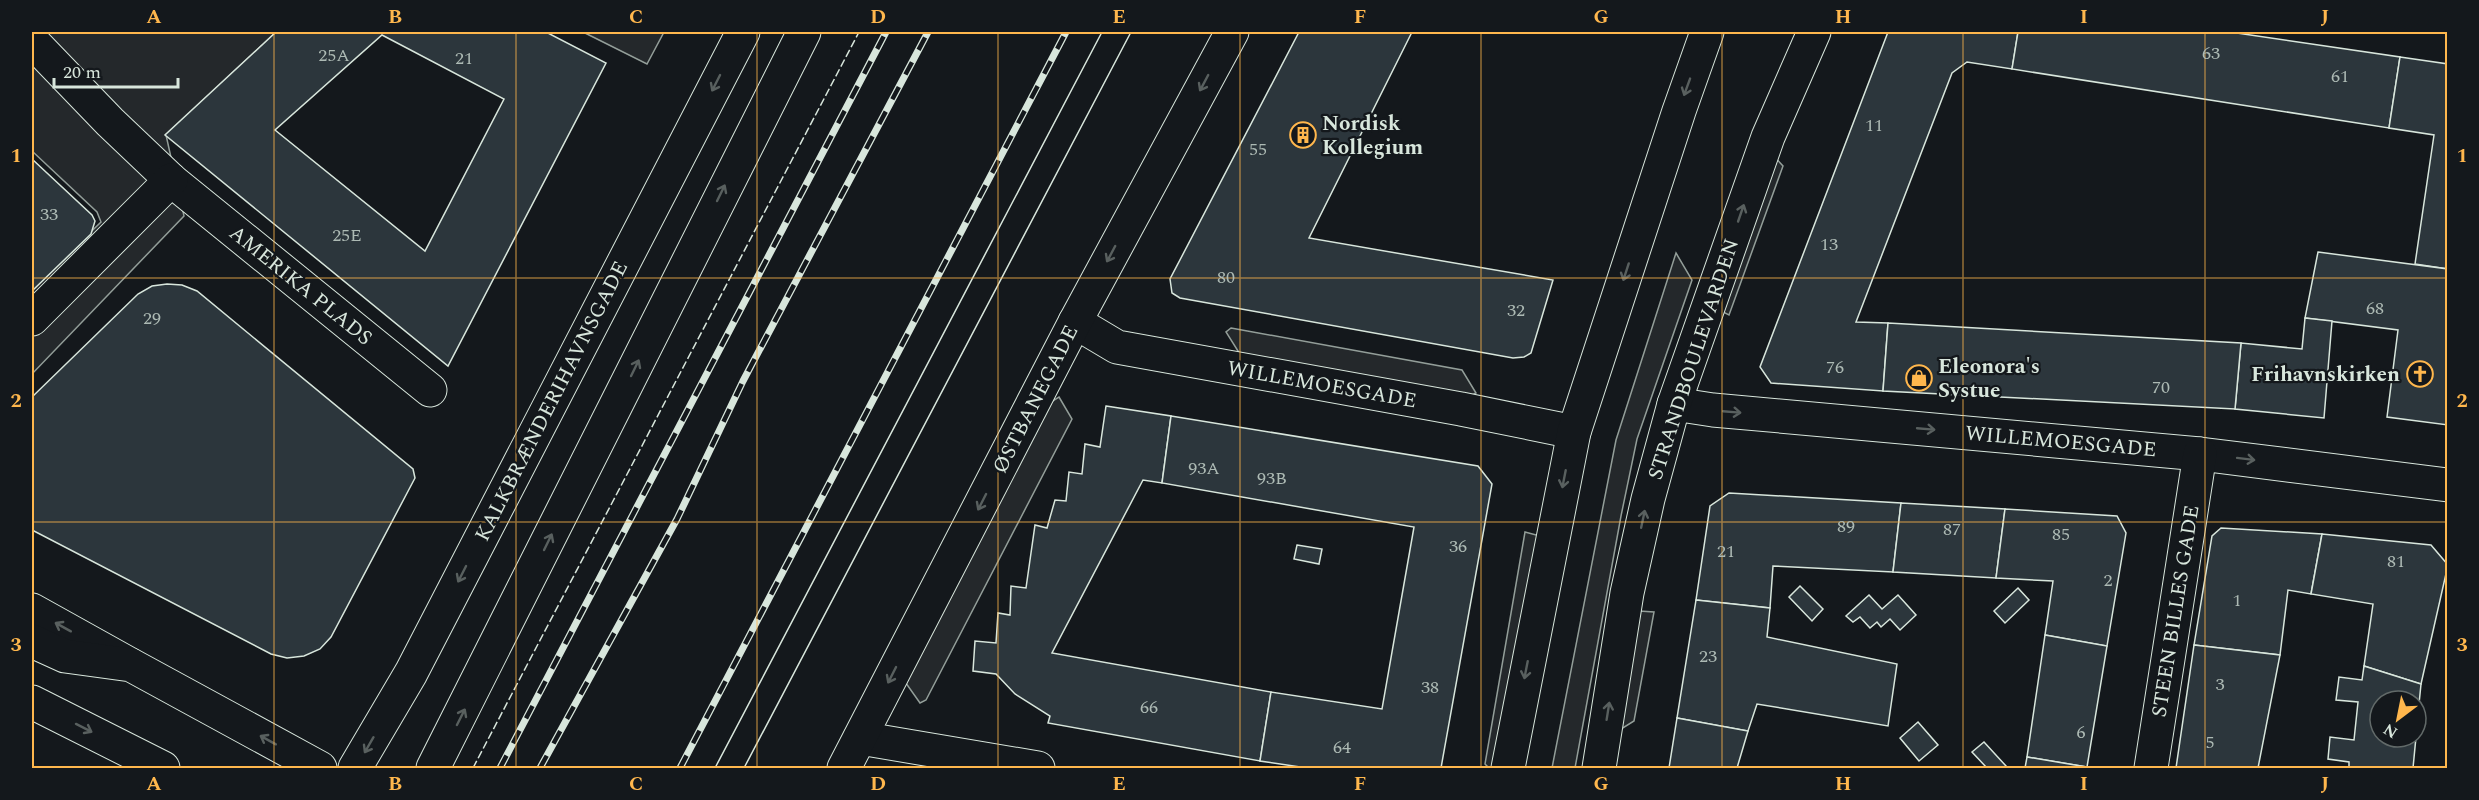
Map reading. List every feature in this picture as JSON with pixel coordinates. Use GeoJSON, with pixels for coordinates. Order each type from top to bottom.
{"type":"FeatureCollection","features":[{"type":"Feature","properties":{"kind":"street","name":"KALKBRÆNDERIHAVNSGADE"},"geometry":{"type":"LineString","coordinates":[[355,768],[411,673],[743,32]]}},
{"type":"Feature","properties":{"kind":"street"},"geometry":{"type":"LineString","coordinates":[[433,768],[804,32]]}},
{"type":"Feature","properties":{"kind":"street","name":"ØSTBANEGADE"},"geometry":{"type":"LineString","coordinates":[[844,768],[1075,322],[1232,32]]}},
{"type":"Feature","properties":{"kind":"street"},"geometry":{"type":"LineString","coordinates":[[1508,768],[1574,432],[1678,111],[1707,32]]}},
{"type":"Feature","properties":{"kind":"street","name":"STRANDBOULEVARDEN"},"geometry":{"type":"LineString","coordinates":[[1599,768],[1627,593],[1648,499],[1674,404],[1768,137],[1814,32]]}},
{"type":"Feature","properties":{"kind":"street","name":"AMERIKA PLADS"},"geometry":{"type":"LineString","coordinates":[[32,41],[110,122],[171,180],[430,390]]}},
{"type":"Feature","properties":{"kind":"street"},"geometry":{"type":"LineString","coordinates":[[32,319],[171,180]]}},
{"type":"Feature","properties":{"kind":"street","name":"WILLEMOESGADE"},"geometry":{"type":"LineString","coordinates":[[1075,322],[1117,347],[1461,409],[1574,432]]}},
{"type":"Feature","properties":{"kind":"street","name":"WILLEMOESGADE"},"geometry":{"type":"LineString","coordinates":[[1674,404],[1713,410],[2200,454],[2448,485]]}},
{"type":"Feature","properties":{"kind":"street","name":"STEEN BILLES GADE"},"geometry":{"type":"LineString","coordinates":[[2151,768],[2200,454]]}},
{"type":"Feature","properties":{"kind":"street"},"geometry":{"type":"LineString","coordinates":[[32,610],[320,768]]}},
{"type":"Feature","properties":{"kind":"street"},"geometry":{"type":"LineString","coordinates":[[32,640],[65,656],[131,665]]}},
{"type":"Feature","properties":{"kind":"street"},"geometry":{"type":"LineString","coordinates":[[32,702],[163,768]]}},
{"type":"Feature","properties":{"kind":"street"},"geometry":{"type":"LineString","coordinates":[[860,738],[1038,768]]}},
{"type":"Feature","properties":{"kind":"shaded area"},"geometry":{"type":"Polygon","coordinates":[[[32,32],[276,32],[166,135],[184,216],[32,374],[32,289],[101,222],[97,212],[32,151],[32,32]]]}},
{"type":"Feature","properties":{"kind":"shaded area"},"geometry":{"type":"Polygon","coordinates":[[[583,32],[664,32],[647,64],[583,32]]]}},
{"type":"Feature","properties":{"kind":"shaded area"},"geometry":{"type":"Polygon","coordinates":[[[1772,154],[1783,166],[1729,315],[1717,309],[1772,154]]]}},
{"type":"Feature","properties":{"kind":"shaded area"},"geometry":{"type":"Polygon","coordinates":[[[1676,253],[1692,280],[1637,439],[1575,768],[1552,768],[1616,440],[1676,253]]]}},
{"type":"Feature","properties":{"kind":"shaded area"},"geometry":{"type":"Polygon","coordinates":[[[1231,328],[1462,370],[1476,393],[1465,399],[1243,359],[1226,332],[1231,328]]]}},
{"type":"Feature","properties":{"kind":"shaded area"},"geometry":{"type":"Polygon","coordinates":[[[1059,397],[1072,419],[926,700],[920,703],[903,679],[1046,405],[1059,397]]]}},
{"type":"Feature","properties":{"kind":"shaded area"},"geometry":{"type":"Polygon","coordinates":[[[1525,532],[1540,536],[1499,768],[1489,768],[1485,764],[1525,532]]]}},
{"type":"Feature","properties":{"kind":"shaded area"},"geometry":{"type":"Polygon","coordinates":[[[1639,611],[1654,612],[1634,721],[1618,731],[1639,611]]]}},
{"type":"Feature","properties":{"kind":"building"},"geometry":{"type":"Polygon","coordinates":[[[276,32],[546,32],[606,63],[448,366],[165,135],[276,32]],[[382,35],[275,130],[425,251],[504,99],[382,35]]]}},
{"type":"Feature","properties":{"kind":"building","name":"Nordisk Kollegium"},"geometry":{"type":"Polygon","coordinates":[[[1299,32],[1412,32],[1309,238],[1553,280],[1531,353],[1524,357],[1513,358],[1180,298],[1172,293],[1170,279],[1299,32]]]}},
{"type":"Feature","properties":{"kind":"building"},"geometry":{"type":"Polygon","coordinates":[[[1888,32],[2018,32],[2012,69],[1967,62],[1952,73],[1856,322],[1888,323],[1883,391],[1771,383],[1760,367],[1888,32]]]}},
{"type":"Feature","properties":{"kind":"building"},"geometry":{"type":"Polygon","coordinates":[[[2018,32],[2230,32],[2400,57],[2389,128],[2012,69],[2018,32]]]}},
{"type":"Feature","properties":{"kind":"building"},"geometry":{"type":"Polygon","coordinates":[[[2400,57],[2448,64],[2448,269],[2415,264],[2434,135],[2389,128],[2400,57]]]}},
{"type":"Feature","properties":{"kind":"building"},"geometry":{"type":"Polygon","coordinates":[[[32,159],[92,215],[95,221],[91,234],[32,291],[32,159]]]}},
{"type":"Feature","properties":{"kind":"building","name":"Frihavnskirken"},"geometry":{"type":"Polygon","coordinates":[[[2318,252],[2448,269],[2448,425],[2387,417],[2398,330],[2305,318],[2318,252]]]}},
{"type":"Feature","properties":{"kind":"building"},"geometry":{"type":"Polygon","coordinates":[[[182,285],[197,291],[413,469],[415,478],[331,637],[320,649],[304,656],[287,658],[271,654],[32,530],[32,397],[138,294],[152,286],[182,285]]]}},
{"type":"Feature","properties":{"kind":"building"},"geometry":{"type":"Polygon","coordinates":[[[2305,318],[2332,321],[2324,418],[2235,409],[2241,343],[2302,349],[2305,318]]]}},
{"type":"Feature","properties":{"kind":"building"},"geometry":{"type":"Polygon","coordinates":[[[1888,323],[2241,343],[2235,409],[1883,391],[1888,323]]]}},
{"type":"Feature","properties":{"kind":"building"},"geometry":{"type":"Polygon","coordinates":[[[1106,406],[1171,416],[1162,483],[1143,480],[1052,653],[1271,692],[1260,761],[1048,723],[1050,716],[1015,694],[996,674],[973,671],[975,641],[996,643],[998,613],[1010,615],[1011,586],[1026,588],[1035,525],[1047,528],[1055,500],[1066,501],[1069,472],[1082,474],[1085,444],[1100,447],[1106,406]]]}},
{"type":"Feature","properties":{"kind":"building"},"geometry":{"type":"Polygon","coordinates":[[[1171,416],[1478,466],[1492,484],[1441,768],[1307,768],[1260,761],[1271,692],[1382,709],[1414,527],[1162,483],[1171,416]]]}},
{"type":"Feature","properties":{"kind":"building"},"geometry":{"type":"Polygon","coordinates":[[[1729,493],[1901,503],[1893,572],[1773,566],[1770,608],[1696,600],[1710,506],[1729,493]]]}},
{"type":"Feature","properties":{"kind":"building"},"geometry":{"type":"Polygon","coordinates":[[[1901,503],[2005,509],[1996,578],[1893,572],[1901,503]]]}},
{"type":"Feature","properties":{"kind":"building"},"geometry":{"type":"Polygon","coordinates":[[[2005,509],[2117,516],[2126,533],[2107,646],[2045,635],[2053,581],[1996,578],[2005,509]]]}},
{"type":"Feature","properties":{"kind":"building"},"geometry":{"type":"Polygon","coordinates":[[[2221,528],[2322,534],[2311,594],[2288,590],[2280,655],[2194,645],[2212,536],[2221,528]]]}},
{"type":"Feature","properties":{"kind":"building"},"geometry":{"type":"Polygon","coordinates":[[[2322,534],[2431,545],[2448,565],[2421,684],[2364,666],[2373,604],[2311,594],[2322,534]]]}},
{"type":"Feature","properties":{"kind":"building"},"geometry":{"type":"Polygon","coordinates":[[[1297,545],[1322,549],[1319,564],[1294,559],[1297,545]]]}},
{"type":"Feature","properties":{"kind":"building"},"geometry":{"type":"Polygon","coordinates":[[[1800,586],[1823,609],[1812,621],[1789,597],[1800,586]]]}},
{"type":"Feature","properties":{"kind":"building"},"geometry":{"type":"Polygon","coordinates":[[[2018,588],[2029,600],[2005,623],[1994,611],[2018,588]]]}},
{"type":"Feature","properties":{"kind":"building"},"geometry":{"type":"Polygon","coordinates":[[[1869,595],[1882,609],[1898,595],[1916,615],[1900,630],[1890,619],[1881,627],[1877,622],[1870,628],[1860,617],[1853,622],[1846,616],[1869,595]]]}},
{"type":"Feature","properties":{"kind":"building"},"geometry":{"type":"Polygon","coordinates":[[[1696,600],[1770,608],[1767,637],[1897,664],[1888,726],[1757,704],[1748,731],[1677,718],[1696,600]]]}},
{"type":"Feature","properties":{"kind":"building"},"geometry":{"type":"Polygon","coordinates":[[[2045,635],[2107,646],[2087,767],[2027,757],[2045,635]]]}},
{"type":"Feature","properties":{"kind":"building"},"geometry":{"type":"Polygon","coordinates":[[[2194,645],[2280,655],[2258,768],[2176,768],[2194,645]]]}},
{"type":"Feature","properties":{"kind":"building"},"geometry":{"type":"Polygon","coordinates":[[[2364,666],[2421,684],[2420,689],[2368,689],[2368,749],[2415,749],[2413,768],[2349,768],[2349,762],[2328,759],[2330,737],[2354,740],[2358,702],[2336,700],[2339,677],[2362,680],[2364,666]]]}},
{"type":"Feature","properties":{"kind":"building"},"geometry":{"type":"Polygon","coordinates":[[[1677,718],[1748,731],[1737,768],[1669,768],[1677,718]]]}},
{"type":"Feature","properties":{"kind":"building"},"geometry":{"type":"Polygon","coordinates":[[[1918,722],[1938,745],[1919,761],[1900,738],[1918,722]]]}},
{"type":"Feature","properties":{"kind":"building"},"geometry":{"type":"Polygon","coordinates":[[[1984,742],[2006,766],[2004,768],[1987,768],[1972,752],[1984,742]]]}},
{"type":"Feature","properties":{"kind":"building"},"geometry":{"type":"Polygon","coordinates":[[[2027,757],[2087,767],[2025,768],[2027,757]]]}},
{"type":"Feature","properties":{"kind":"tram line"},"geometry":{"type":"LineString","coordinates":[[715,768],[1102,32]]}},
{"type":"Feature","properties":{"kind":"tram line"},"geometry":{"type":"LineString","coordinates":[[744,768],[1131,32]]}},
{"type":"Feature","properties":{"kind":"railway"},"geometry":{"type":"LineString","coordinates":[[500,768],[886,32]]}},
{"type":"Feature","properties":{"kind":"railway"},"geometry":{"type":"LineString","coordinates":[[540,768],[677,519],[743,381],[928,32]]}},
{"type":"Feature","properties":{"kind":"railway"},"geometry":{"type":"LineString","coordinates":[[680,768],[1066,32]]}},
{"type":"Feature","properties":{"kind":"fence"},"geometry":{"type":"LineString","coordinates":[[473,768],[859,32]]}},
{"type":"Feature","properties":{"kind":"place","name":"Nordisk Kollegium"},"geometry":{"type":"Point","coordinates":[1303,135]}},
{"type":"Feature","properties":{"kind":"place","name":"Frihavnskirken"},"geometry":{"type":"Point","coordinates":[2420,374]}},
{"type":"Feature","properties":{"kind":"place","name":"Eleonora's Systue"},"geometry":{"type":"Point","coordinates":[1919,378]}}]}
